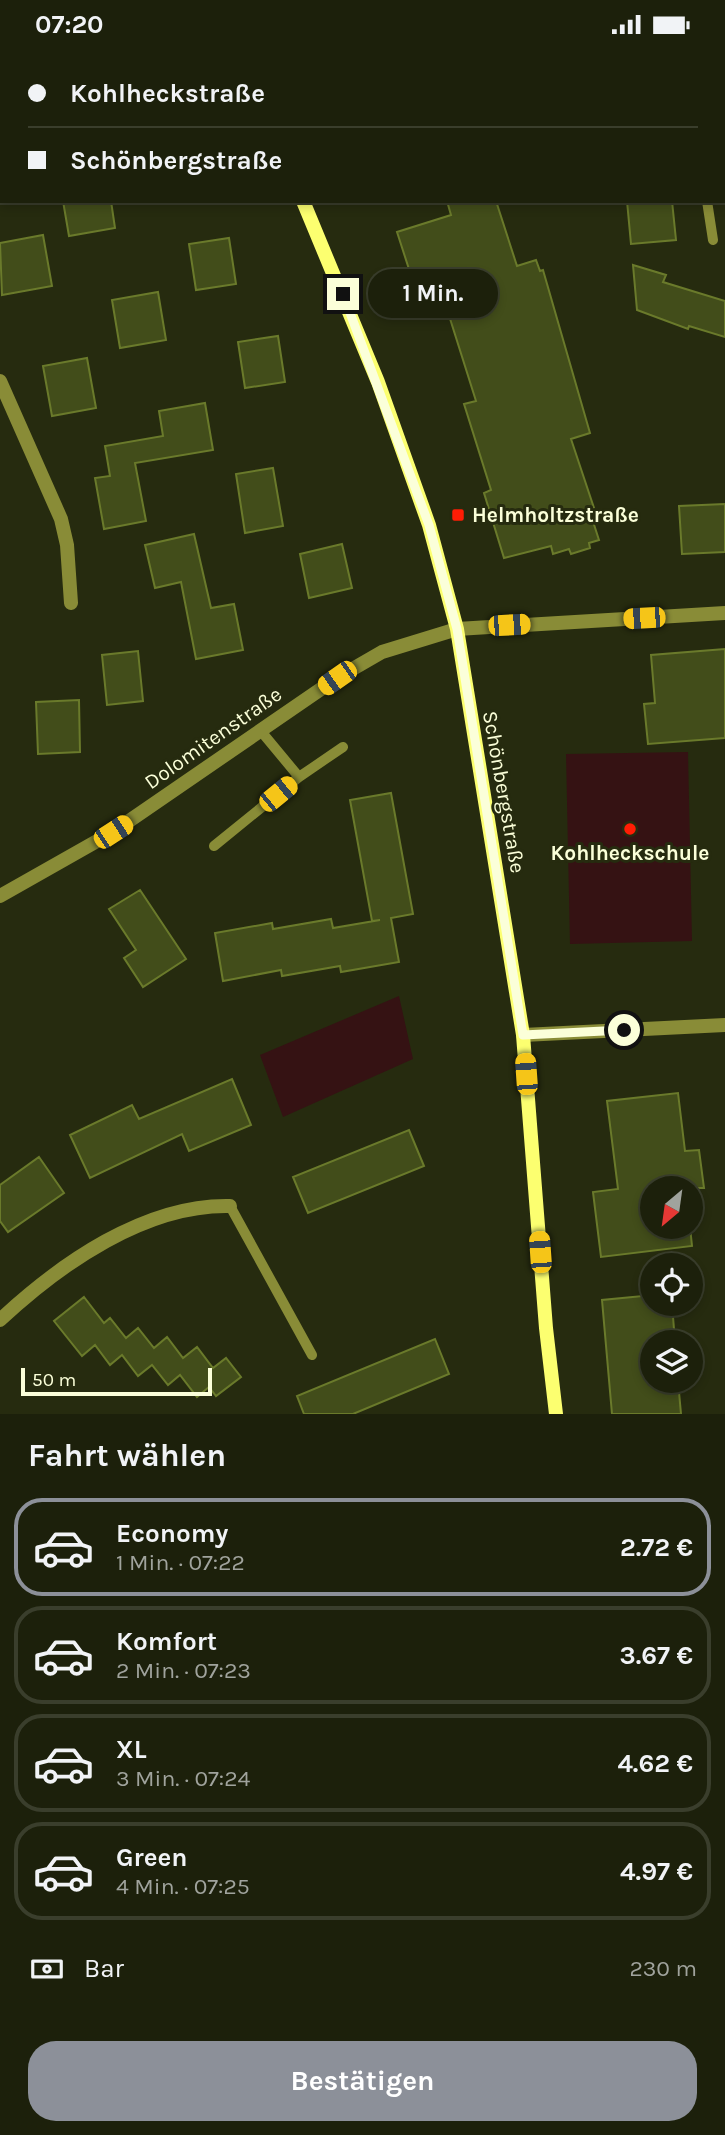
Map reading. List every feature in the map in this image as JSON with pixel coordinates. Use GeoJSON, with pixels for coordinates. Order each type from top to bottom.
{"type":"FeatureCollection","features":[{"type":"Feature","properties":{"kind":"street","name":"Schönbergstraße"},"geometry":{"type":"LineString","coordinates":[[304,203],[326,250],[387,408],[429,525],[457,629],[523,1035],[546,1328],[556,1414]]}},
{"type":"Feature","properties":{"kind":"street"},"geometry":{"type":"LineString","coordinates":[[0,381],[61,519],[67,545],[71,603]]}},
{"type":"Feature","properties":{"kind":"street"},"geometry":{"type":"LineString","coordinates":[[457,629],[725,614]]}},
{"type":"Feature","properties":{"kind":"street","name":"Dolomitenstraße"},"geometry":{"type":"LineString","coordinates":[[0,896],[113,832],[337,678],[382,652],[457,629]]}},
{"type":"Feature","properties":{"kind":"street"},"geometry":{"type":"LineString","coordinates":[[523,1035],[725,1025]]}},
{"type":"Feature","properties":{"kind":"street"},"geometry":{"type":"LineString","coordinates":[[0,1320],[37,1290],[116,1235],[158,1215],[192,1207],[230,1206]]}},
{"type":"Feature","properties":{"kind":"lane"},"geometry":{"type":"LineString","coordinates":[[707,203],[713,240]]}},
{"type":"Feature","properties":{"kind":"lane"},"geometry":{"type":"LineString","coordinates":[[260,730],[299,777]]}},
{"type":"Feature","properties":{"kind":"lane"},"geometry":{"type":"LineString","coordinates":[[214,846],[299,777],[343,747]]}},
{"type":"Feature","properties":{"kind":"lane"},"geometry":{"type":"LineString","coordinates":[[230,1206],[312,1355]]}},
{"type":"Feature","properties":{"kind":"shaded area"},"geometry":{"type":"Polygon","coordinates":[[[688,752],[692,941],[570,944],[566,754],[688,752]]]}},
{"type":"Feature","properties":{"kind":"shaded area"},"geometry":{"type":"Polygon","coordinates":[[[399,996],[413,1059],[283,1117],[260,1055],[399,996]]]}},
{"type":"Feature","properties":{"kind":"building"},"geometry":{"type":"Polygon","coordinates":[[[63,203],[111,203],[115,228],[69,236],[63,203]]]}},
{"type":"Feature","properties":{"kind":"building"},"geometry":{"type":"Polygon","coordinates":[[[448,203],[497,203],[517,266],[536,260],[540,271],[543,270],[590,433],[571,439],[594,508],[589,509],[599,540],[589,543],[590,548],[571,554],[569,549],[553,554],[551,546],[504,558],[484,493],[491,490],[464,404],[476,401],[440,287],[417,294],[397,232],[451,215],[448,203]]]}},
{"type":"Feature","properties":{"kind":"building"},"geometry":{"type":"Polygon","coordinates":[[[627,203],[672,203],[676,240],[631,244],[627,203]]]}},
{"type":"Feature","properties":{"kind":"building"},"geometry":{"type":"Polygon","coordinates":[[[43,235],[52,286],[2,295],[0,243],[43,235]]]}},
{"type":"Feature","properties":{"kind":"building"},"geometry":{"type":"Polygon","coordinates":[[[229,238],[236,284],[196,290],[189,244],[229,238]]]}},
{"type":"Feature","properties":{"kind":"building"},"geometry":{"type":"Polygon","coordinates":[[[633,265],[666,275],[663,282],[725,301],[725,337],[689,326],[688,329],[637,310],[633,265]]]}},
{"type":"Feature","properties":{"kind":"building"},"geometry":{"type":"Polygon","coordinates":[[[158,292],[166,340],[120,348],[112,300],[158,292]]]}},
{"type":"Feature","properties":{"kind":"building"},"geometry":{"type":"Polygon","coordinates":[[[278,336],[285,382],[245,388],[238,342],[278,336]]]}},
{"type":"Feature","properties":{"kind":"building"},"geometry":{"type":"Polygon","coordinates":[[[87,358],[96,408],[52,416],[43,366],[87,358]]]}},
{"type":"Feature","properties":{"kind":"building"},"geometry":{"type":"Polygon","coordinates":[[[205,403],[213,450],[135,463],[146,521],[104,529],[95,478],[110,476],[105,446],[163,436],[159,411],[205,403]]]}},
{"type":"Feature","properties":{"kind":"building"},"geometry":{"type":"Polygon","coordinates":[[[273,468],[283,526],[245,533],[236,474],[273,468]]]}},
{"type":"Feature","properties":{"kind":"building"},"geometry":{"type":"Polygon","coordinates":[[[725,504],[725,552],[682,554],[679,506],[725,504]]]}},
{"type":"Feature","properties":{"kind":"building"},"geometry":{"type":"Polygon","coordinates":[[[194,534],[211,608],[234,604],[243,650],[196,659],[181,582],[155,588],[145,545],[194,534]]]}},
{"type":"Feature","properties":{"kind":"building"},"geometry":{"type":"Polygon","coordinates":[[[342,544],[352,588],[309,598],[300,554],[342,544]]]}},
{"type":"Feature","properties":{"kind":"building"},"geometry":{"type":"Polygon","coordinates":[[[725,649],[725,738],[648,744],[644,704],[655,703],[651,655],[725,649]]]}},
{"type":"Feature","properties":{"kind":"building"},"geometry":{"type":"Polygon","coordinates":[[[138,651],[143,701],[107,705],[102,655],[138,651]]]}},
{"type":"Feature","properties":{"kind":"building"},"geometry":{"type":"Polygon","coordinates":[[[79,700],[80,752],[38,754],[36,702],[79,700]]]}},
{"type":"Feature","properties":{"kind":"building"},"geometry":{"type":"Polygon","coordinates":[[[391,793],[413,914],[391,918],[399,962],[341,972],[340,966],[282,976],[281,970],[223,981],[215,933],[272,923],[273,929],[331,919],[333,928],[380,920],[372,921],[350,800],[391,793]]]}},
{"type":"Feature","properties":{"kind":"building"},"geometry":{"type":"Polygon","coordinates":[[[140,890],[186,959],[143,987],[124,958],[136,950],[109,909],[140,890]]]}},
{"type":"Feature","properties":{"kind":"building"},"geometry":{"type":"Polygon","coordinates":[[[232,1079],[251,1125],[189,1151],[182,1134],[90,1178],[70,1135],[132,1105],[139,1119],[232,1079]]]}},
{"type":"Feature","properties":{"kind":"building"},"geometry":{"type":"Polygon","coordinates":[[[678,1093],[685,1151],[699,1150],[702,1176],[640,1176],[640,1239],[691,1239],[692,1246],[601,1257],[593,1192],[618,1189],[607,1101],[678,1093]]]}},
{"type":"Feature","properties":{"kind":"building"},"geometry":{"type":"Polygon","coordinates":[[[409,1130],[424,1166],[308,1213],[293,1177],[409,1130]]]}},
{"type":"Feature","properties":{"kind":"building"},"geometry":{"type":"Polygon","coordinates":[[[39,1157],[64,1193],[8,1232],[0,1221],[0,1185],[39,1157]]]}},
{"type":"Feature","properties":{"kind":"building"},"geometry":{"type":"Polygon","coordinates":[[[640,1296],[640,1316],[673,1316],[674,1330],[640,1330],[640,1393],[679,1393],[681,1414],[612,1414],[602,1300],[640,1296]]]}},
{"type":"Feature","properties":{"kind":"building"},"geometry":{"type":"Polygon","coordinates":[[[84,1297],[104,1323],[110,1318],[126,1338],[138,1328],[154,1348],[167,1337],[183,1358],[197,1347],[213,1368],[226,1358],[241,1377],[216,1396],[209,1387],[197,1397],[180,1375],[168,1385],[152,1365],[138,1376],[122,1355],[110,1365],[95,1345],[82,1356],[54,1321],[84,1297]]]}},
{"type":"Feature","properties":{"kind":"building"},"geometry":{"type":"Polygon","coordinates":[[[435,1339],[449,1374],[353,1414],[304,1414],[297,1396],[435,1339]]]}},
{"type":"Feature","properties":{"kind":"place","name":"Helmholtzstraße"},"geometry":{"type":"Point","coordinates":[458,515]}},
{"type":"Feature","properties":{"kind":"place","name":"Kohlheckschule"},"geometry":{"type":"Point","coordinates":[630,829]}},
{"type":"Feature","properties":{"kind":"route"},"geometry":{"type":"LineString","coordinates":[[343,294],[429,525],[457,629],[523,1035],[624,1030]]}}]}
